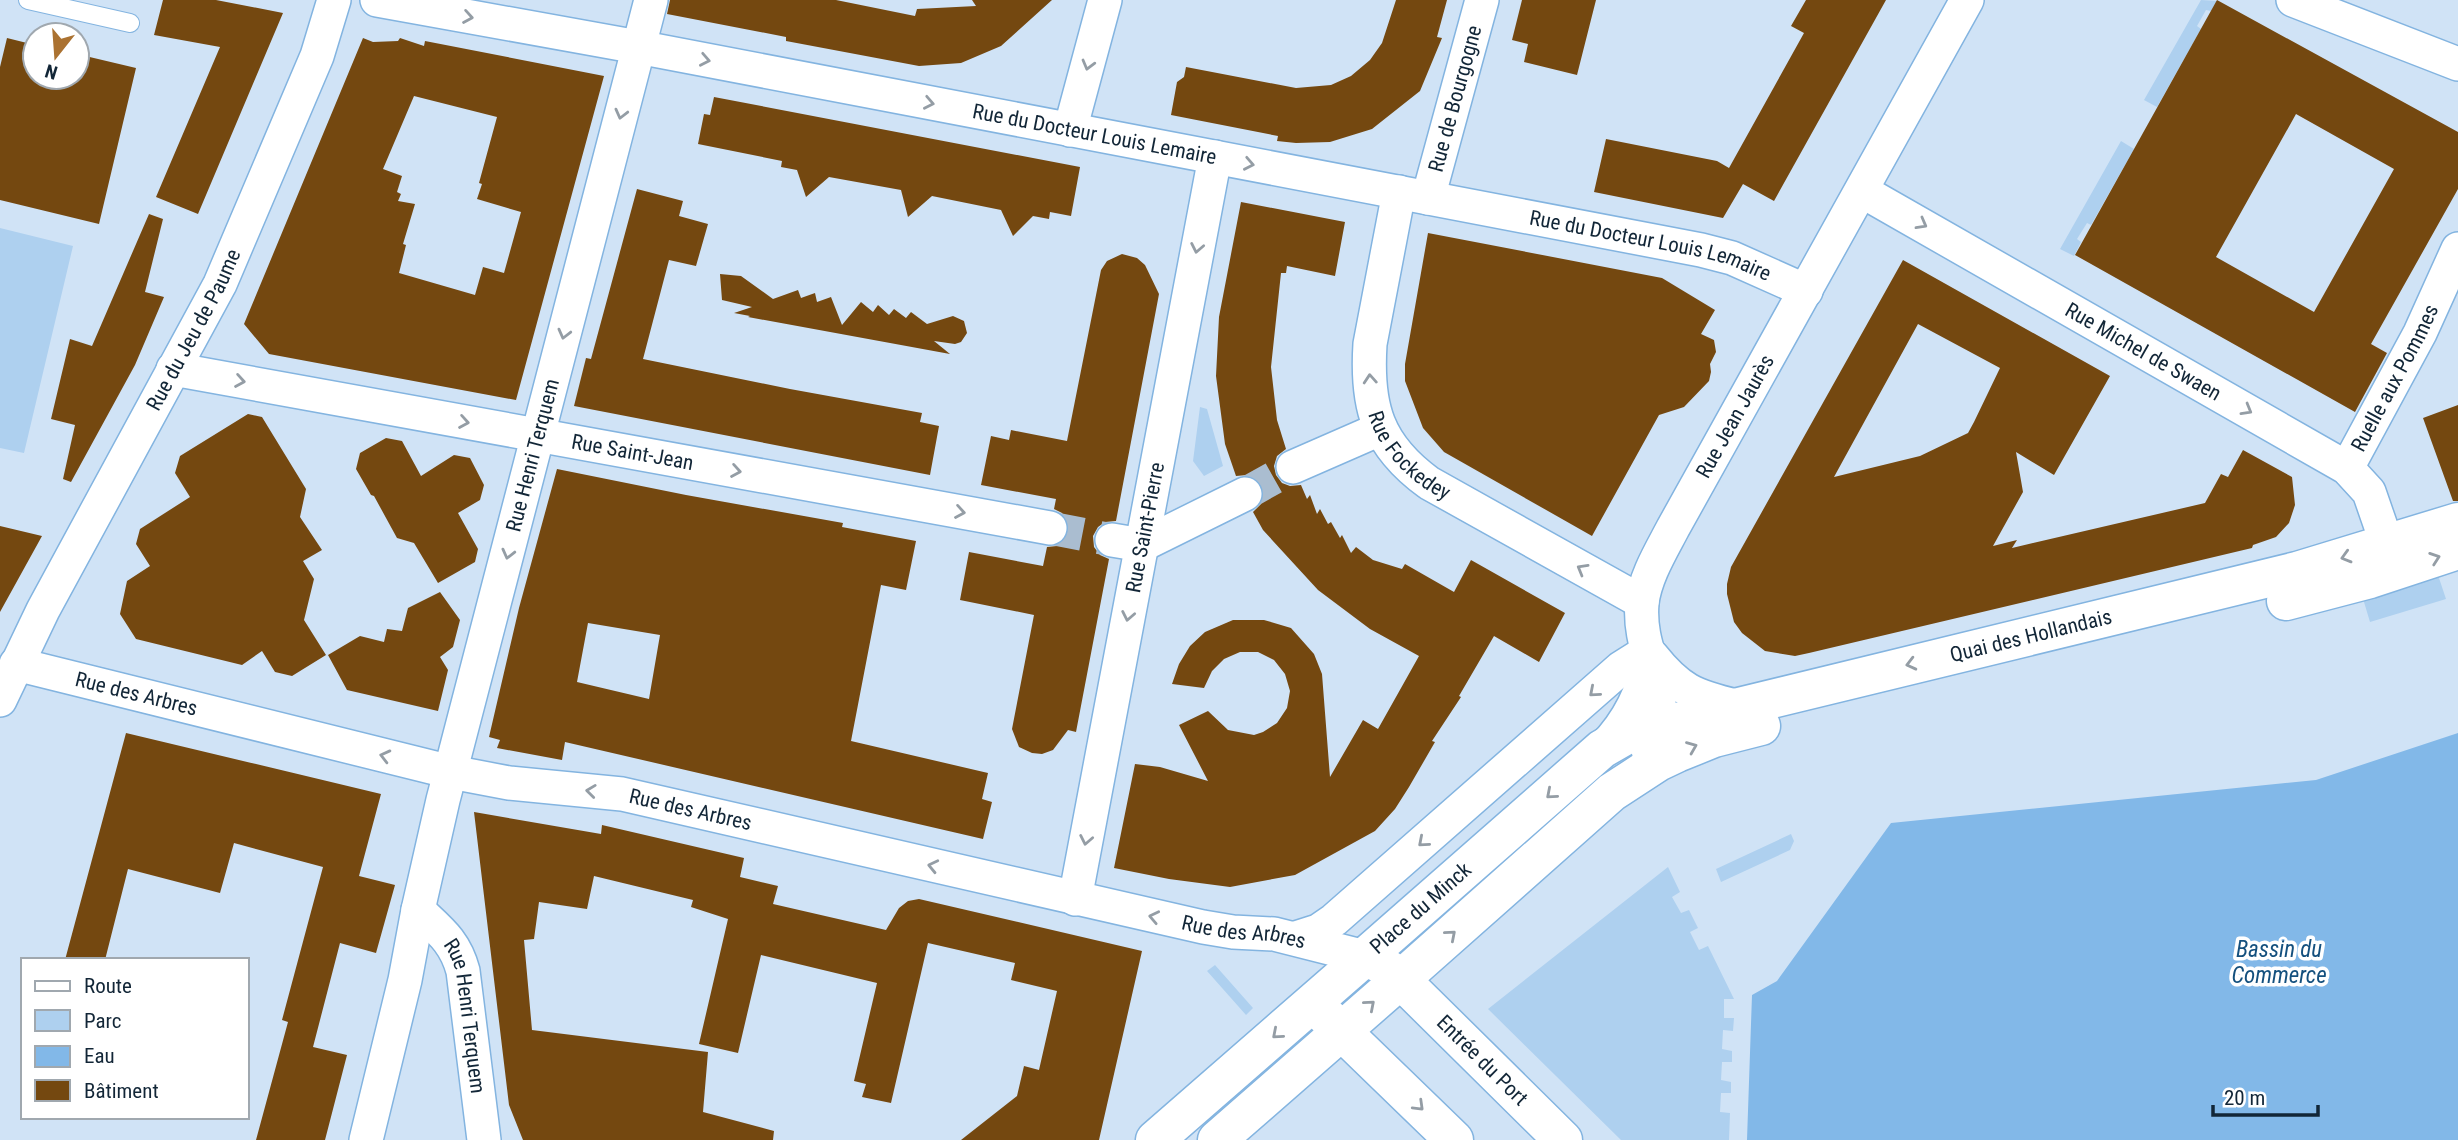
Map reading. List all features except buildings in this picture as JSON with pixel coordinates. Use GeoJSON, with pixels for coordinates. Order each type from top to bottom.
{"type":"FeatureCollection","features":[{"type":"Feature","properties":{"kind":"street","name":"Rue du Jeu de Paume"},"geometry":{"type":"LineString","coordinates":[[0,700],[14,650],[173,369],[231,260],[320,48],[334,0]]}},
{"type":"Feature","properties":{"kind":"street","name":"Rue du Docteur Louis Lemaire"},"geometry":{"type":"LineString","coordinates":[[377,0],[638,47],[1718,254],[1805,291]]}},
{"type":"Feature","properties":{"kind":"street","name":"Rue Henri Terquem"},"geometry":{"type":"LineString","coordinates":[[366,1140],[451,772],[650,0]]}},
{"type":"Feature","properties":{"kind":"street"},"geometry":{"type":"LineString","coordinates":[[1070,130],[1105,0]]}},
{"type":"Feature","properties":{"kind":"street","name":"Rue de Bourgogne"},"geometry":{"type":"LineString","coordinates":[[1414,195],[1482,0]]}},
{"type":"Feature","properties":{"kind":"street","name":"Rue Jean Jaurès"},"geometry":{"type":"LineString","coordinates":[[1648,651],[1642,602],[1652,569],[1672,528],[1967,0]]}},
{"type":"Feature","properties":{"kind":"street"},"geometry":{"type":"LineString","coordinates":[[2293,0],[2458,64]]}},
{"type":"Feature","properties":{"kind":"street","name":"Rue Saint-Pierre"},"geometry":{"type":"LineString","coordinates":[[1075,899],[1127,543],[1214,157]]}},
{"type":"Feature","properties":{"kind":"street","name":"Rue Michel de Swaen"},"geometry":{"type":"LineString","coordinates":[[1862,191],[2347,468],[2369,492],[2391,557]]}},
{"type":"Feature","properties":{"kind":"street","name":"Rue Fockedey"},"geometry":{"type":"LineString","coordinates":[[1414,195],[1370,344],[1370,387],[1380,429],[1400,458],[1429,482],[1642,602]]}},
{"type":"Feature","properties":{"kind":"street","name":"Ruelle aux Pommes"},"geometry":{"type":"LineString","coordinates":[[2347,468],[2420,333],[2458,249]]}},
{"type":"Feature","properties":{"kind":"street","name":"Rue Saint-Jean"},"geometry":{"type":"LineString","coordinates":[[173,369],[1050,528]]}},
{"type":"Feature","properties":{"kind":"street"},"geometry":{"type":"LineString","coordinates":[[1293,467],[1380,429]]}},
{"type":"Feature","properties":{"kind":"street"},"geometry":{"type":"LineString","coordinates":[[1127,543],[1245,494]]}},
{"type":"Feature","properties":{"kind":"street","name":"Quai des Hollandais"},"geometry":{"type":"LineString","coordinates":[[1612,792],[1658,762],[1714,738],[2253,609],[2391,557],[2458,522]]}},
{"type":"Feature","properties":{"kind":"street","name":"Quai des Hollandais"},"geometry":{"type":"LineString","coordinates":[[1602,749],[1628,734],[1657,725],[2297,571],[2458,550]]}},
{"type":"Feature","properties":{"kind":"street","name":"Rue des Arbres"},"geometry":{"type":"LineString","coordinates":[[14,650],[451,772],[509,783],[622,794],[1075,899],[1218,930],[1262,932],[1296,938],[1365,957]]}},
{"type":"Feature","properties":{"kind":"street"},"geometry":{"type":"LineString","coordinates":[[1296,938],[1318,931],[1334,920],[1621,668],[1648,651],[1684,689],[1736,706]]}},
{"type":"Feature","properties":{"kind":"street","name":"Place du Minck"},"geometry":{"type":"LineString","coordinates":[[1217,1140],[1632,774],[1642,760],[1657,725],[1660,696],[1648,651]]}},
{"type":"Feature","properties":{"kind":"street","name":"Place du Minck"},"geometry":{"type":"LineString","coordinates":[[1155,1140],[1602,749],[1632,710],[1645,674],[1648,651]]}},
{"type":"Feature","properties":{"kind":"street","name":"Rue Henri Terquem"},"geometry":{"type":"LineString","coordinates":[[418,910],[453,944],[459,955],[484,1140]]}},
{"type":"Feature","properties":{"kind":"street","name":"Entrée du Port"},"geometry":{"type":"LineString","coordinates":[[1365,957],[1387,967],[1563,1140]]}},
{"type":"Feature","properties":{"kind":"street"},"geometry":{"type":"LineString","coordinates":[[1313,1003],[1454,1140]]}},
{"type":"Feature","properties":{"kind":"lane"},"geometry":{"type":"LineString","coordinates":[[28,0],[130,23]]}},
{"type":"Feature","properties":{"kind":"green space"},"geometry":{"type":"Polygon","coordinates":[[[2201,0],[2217,1],[2211,11],[2206,10],[2197,26],[2201,29],[2157,107],[2144,100],[2201,0]]]}},
{"type":"Feature","properties":{"kind":"green space"},"geometry":{"type":"Polygon","coordinates":[[[2121,141],[2134,149],[2091,225],[2087,223],[2077,239],[2081,242],[2074,256],[2060,249],[2121,141]]]}},
{"type":"Feature","properties":{"kind":"green space"},"geometry":{"type":"Polygon","coordinates":[[[0,228],[73,246],[24,453],[0,448],[0,228]]]}},
{"type":"Feature","properties":{"kind":"green space"},"geometry":{"type":"Polygon","coordinates":[[[1200,407],[1207,409],[1223,466],[1204,476],[1193,461],[1200,407]]]}},
{"type":"Feature","properties":{"kind":"green space"},"geometry":{"type":"Polygon","coordinates":[[[2436,569],[2446,599],[2370,622],[2361,592],[2436,569]]]}},
{"type":"Feature","properties":{"kind":"green space"},"geometry":{"type":"Polygon","coordinates":[[[1791,834],[1794,841],[1790,850],[1721,882],[1716,869],[1791,834]]]}},
{"type":"Feature","properties":{"kind":"green space"},"geometry":{"type":"Polygon","coordinates":[[[1668,867],[1680,892],[1672,897],[1681,913],[1689,910],[1698,928],[1690,932],[1699,950],[1708,946],[1734,999],[1724,999],[1724,1018],[1734,1018],[1733,1031],[1723,1030],[1722,1049],[1732,1051],[1732,1062],[1722,1062],[1721,1080],[1731,1082],[1731,1093],[1721,1093],[1720,1112],[1730,1113],[1729,1140],[1621,1140],[1488,1009],[1668,867]]]}},
{"type":"Feature","properties":{"kind":"green space"},"geometry":{"type":"Polygon","coordinates":[[[1215,965],[1253,1008],[1246,1015],[1207,971],[1215,965]]]}},
{"type":"Feature","properties":{"kind":"water","name":"Bassin du Commerce"},"geometry":{"type":"Polygon","coordinates":[[[2458,733],[2458,1140],[1747,1140],[1752,995],[1777,981],[1891,823],[2316,780],[2458,733]]]}},
{"type":"Feature","properties":{"kind":"tunnel"},"geometry":{"type":"LineString","coordinates":[[1245,494],[1293,467]]}},
{"type":"Feature","properties":{"kind":"tunnel"},"geometry":{"type":"LineString","coordinates":[[1050,528],[1112,540]]}}]}
